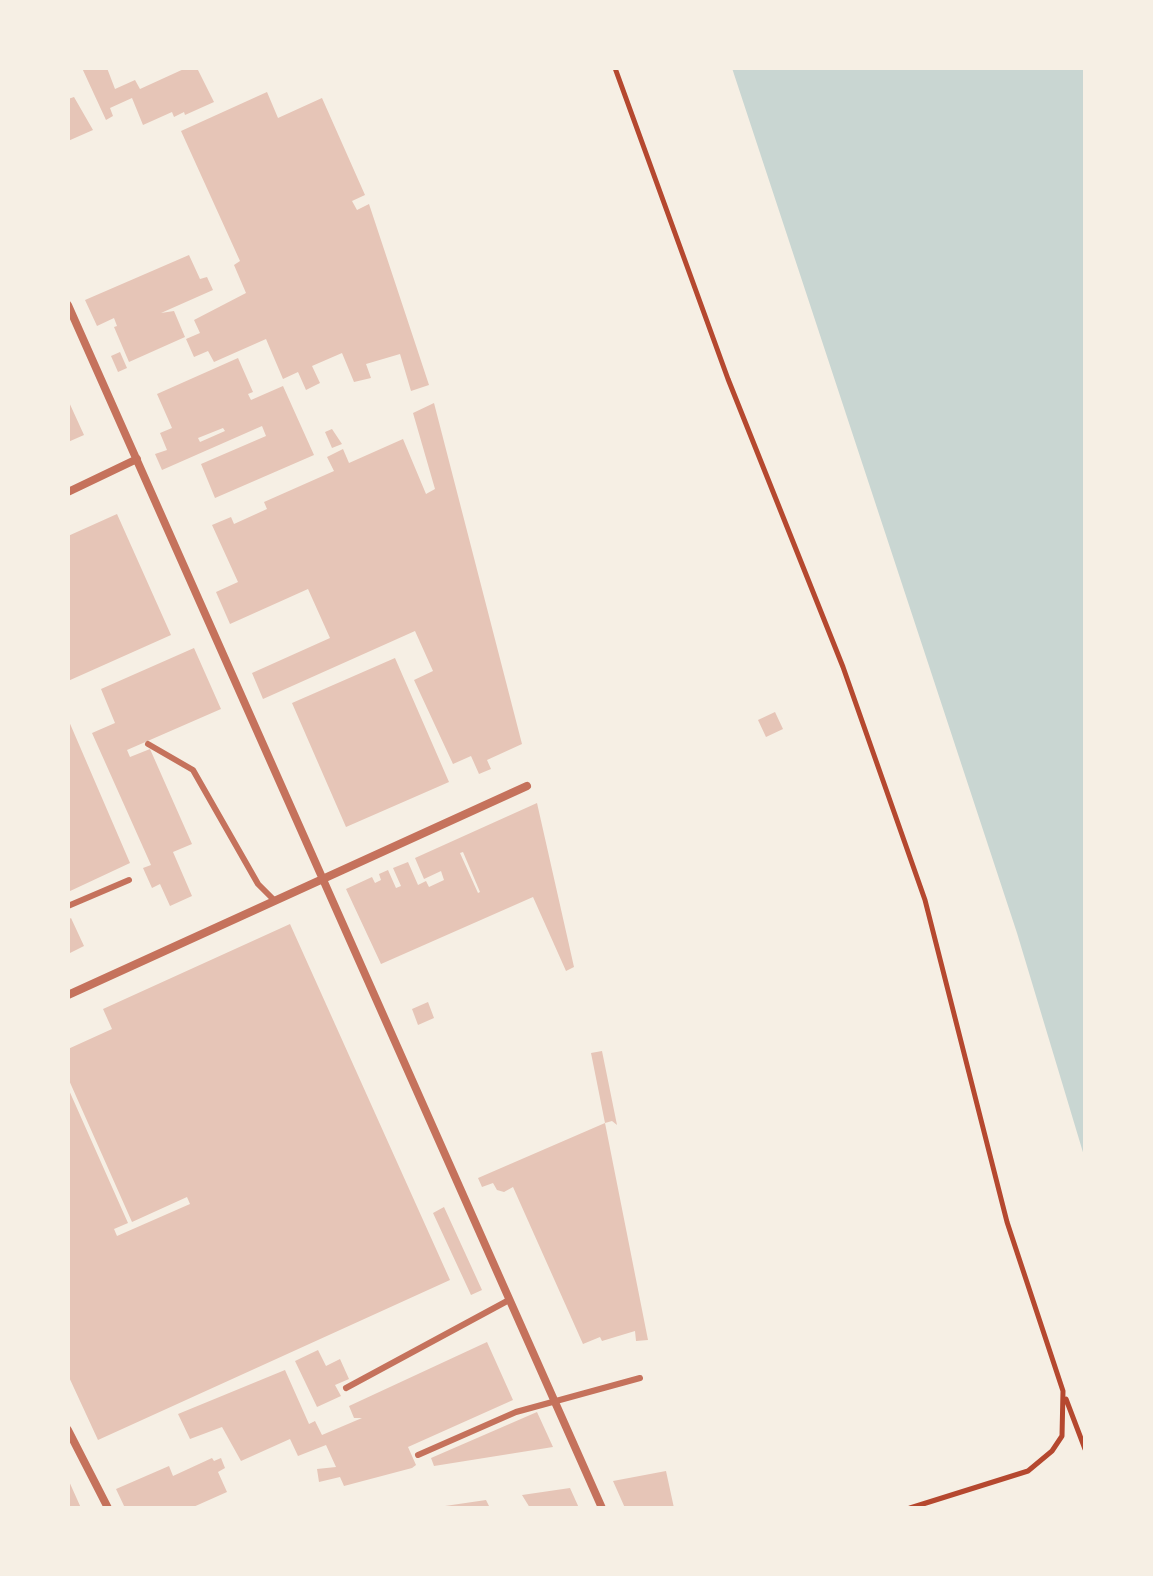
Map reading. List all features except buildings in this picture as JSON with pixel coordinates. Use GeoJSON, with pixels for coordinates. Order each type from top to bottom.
{"type":"FeatureCollection","features":[{"type":"Feature","properties":{"kind":"street"},"geometry":{"type":"LineString","coordinates":[[68,305],[602,1508]]}},
{"type":"Feature","properties":{"kind":"street"},"geometry":{"type":"LineString","coordinates":[[68,492],[137,459]]}},
{"type":"Feature","properties":{"kind":"street"},"geometry":{"type":"LineString","coordinates":[[68,995],[527,786]]}},
{"type":"Feature","properties":{"kind":"street"},"geometry":{"type":"LineString","coordinates":[[68,1430],[108,1508]]}},
{"type":"Feature","properties":{"kind":"lane"},"geometry":{"type":"LineString","coordinates":[[148,744],[193,770],[258,884],[275,901]]}},
{"type":"Feature","properties":{"kind":"lane"},"geometry":{"type":"LineString","coordinates":[[68,906],[129,880]]}},
{"type":"Feature","properties":{"kind":"lane"},"geometry":{"type":"LineString","coordinates":[[346,1388],[509,1300]]}},
{"type":"Feature","properties":{"kind":"lane"},"geometry":{"type":"LineString","coordinates":[[418,1455],[516,1412],[640,1378]]}},
{"type":"Feature","properties":{"kind":"path"},"geometry":{"type":"LineString","coordinates":[[615,68],[728,379],[843,667],[925,900],[1007,1222],[1085,1449]]}},
{"type":"Feature","properties":{"kind":"path"},"geometry":{"type":"LineString","coordinates":[[910,1508],[1028,1471],[1040,1463],[1062,1436],[1063,1391]]}},
{"type":"Feature","properties":{"kind":"shaded area"},"geometry":{"type":"Polygon","coordinates":[[[732,68],[1085,68],[1085,1159],[1017,933],[732,68]]]}}]}
